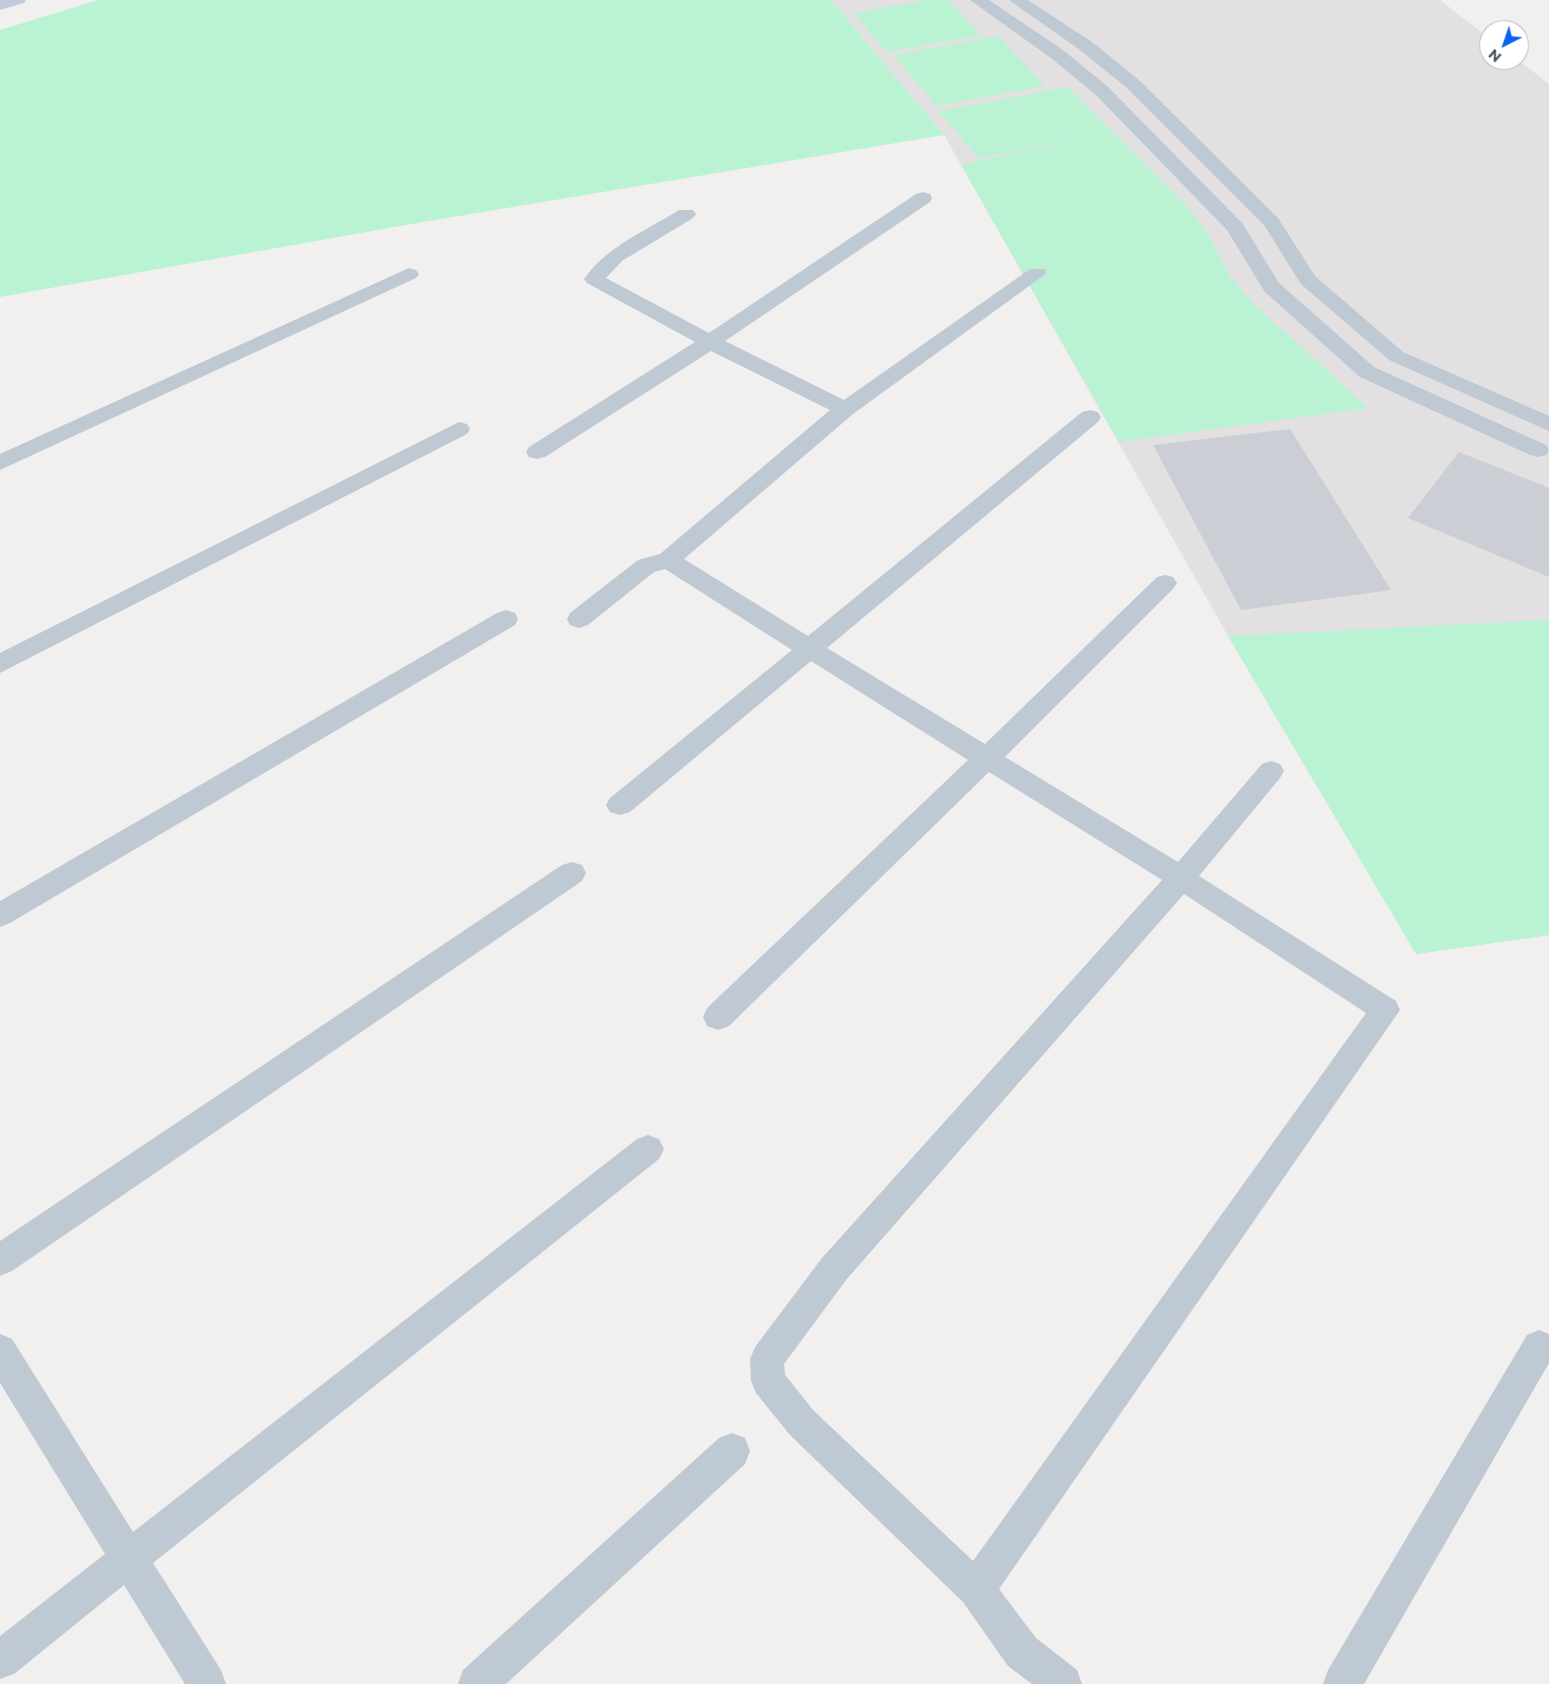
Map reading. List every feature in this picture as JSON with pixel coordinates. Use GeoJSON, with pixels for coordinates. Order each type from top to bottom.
{"type":"FeatureCollection","features":[{"type":"Feature","properties":{"kind":"main road"},"geometry":{"type":"LineString","coordinates":[[0,5],[18,0]]}},
{"type":"Feature","properties":{"kind":"street"},"geometry":{"type":"LineString","coordinates":[[978,0],[1057,54],[1102,90],[1235,227],[1271,288],[1367,372],[1545,450]]}},
{"type":"Feature","properties":{"kind":"street"},"geometry":{"type":"LineString","coordinates":[[1017,0],[1086,46],[1133,84],[1271,222],[1308,280],[1396,356],[1549,424]]}},
{"type":"Feature","properties":{"kind":"street"},"geometry":{"type":"LineString","coordinates":[[537,452],[710,342],[923,198]]}},
{"type":"Feature","properties":{"kind":"street"},"geometry":{"type":"LineString","coordinates":[[686,214],[615,257],[594,279],[710,342],[845,408]]}},
{"type":"Feature","properties":{"kind":"street"},"geometry":{"type":"LineString","coordinates":[[579,619],[646,566],[668,560],[845,408],[1037,272]]}},
{"type":"Feature","properties":{"kind":"street"},"geometry":{"type":"LineString","coordinates":[[0,463],[409,274]]}},
{"type":"Feature","properties":{"kind":"street"},"geometry":{"type":"LineString","coordinates":[[620,805],[1090,417]]}},
{"type":"Feature","properties":{"kind":"street"},"geometry":{"type":"LineString","coordinates":[[0,664],[459,429]]}},
{"type":"Feature","properties":{"kind":"street"},"geometry":{"type":"LineString","coordinates":[[668,560],[1182,878],[1385,1010],[976,1590]]}},
{"type":"Feature","properties":{"kind":"street"},"geometry":{"type":"LineString","coordinates":[[718,1017],[987,758],[1164,583]]}},
{"type":"Feature","properties":{"kind":"street"},"geometry":{"type":"LineString","coordinates":[[0,915],[506,619]]}},
{"type":"Feature","properties":{"kind":"street"},"geometry":{"type":"LineString","coordinates":[[1063,1684],[1022,1652],[976,1590],[802,1423],[768,1381],[767,1359],[834,1269],[1182,878],[1271,771]]}},
{"type":"Feature","properties":{"kind":"street"},"geometry":{"type":"LineString","coordinates":[[0,1260],[572,873]]}},
{"type":"Feature","properties":{"kind":"street"},"geometry":{"type":"LineString","coordinates":[[0,1660],[648,1149]]}},
{"type":"Feature","properties":{"kind":"street"},"geometry":{"type":"LineString","coordinates":[[1342,1684],[1539,1347]]}},
{"type":"Feature","properties":{"kind":"street"},"geometry":{"type":"LineString","coordinates":[[0,1351],[207,1684]]}},
{"type":"Feature","properties":{"kind":"street"},"geometry":{"type":"LineString","coordinates":[[477,1684],[732,1451]]}},
{"type":"Feature","properties":{"kind":"shaded area"},"geometry":{"type":"Polygon","coordinates":[[[831,0],[1440,0],[1479,30],[1479,70],[1529,69],[1549,84],[1549,935],[1416,954],[1228,636],[944,135],[831,0]]]}},
{"type":"Feature","properties":{"kind":"green space"},"geometry":{"type":"Polygon","coordinates":[[[98,0],[831,0],[944,135],[423,222],[0,297],[0,30],[98,0]]]}},
{"type":"Feature","properties":{"kind":"green space"},"geometry":{"type":"Polygon","coordinates":[[[928,0],[948,0],[981,35],[887,52],[854,13],[928,0]]]}},
{"type":"Feature","properties":{"kind":"green space"},"geometry":{"type":"Polygon","coordinates":[[[998,36],[1045,86],[937,106],[893,55],[998,36]]]}},
{"type":"Feature","properties":{"kind":"green space"},"geometry":{"type":"Polygon","coordinates":[[[1068,87],[1187,206],[1209,235],[1228,274],[1256,306],[1368,408],[1119,442],[961,165],[1078,139],[979,158],[938,111],[1068,87]]]}},
{"type":"Feature","properties":{"kind":"green space"},"geometry":{"type":"Polygon","coordinates":[[[1549,620],[1549,935],[1416,954],[1228,636],[1549,620]]]}},
{"type":"Feature","properties":{"kind":"building"},"geometry":{"type":"Polygon","coordinates":[[[1290,429],[1391,590],[1241,610],[1153,445],[1290,429]]]}},
{"type":"Feature","properties":{"kind":"building"},"geometry":{"type":"Polygon","coordinates":[[[1459,452],[1549,488],[1549,577],[1408,518],[1459,452]]]}}]}
